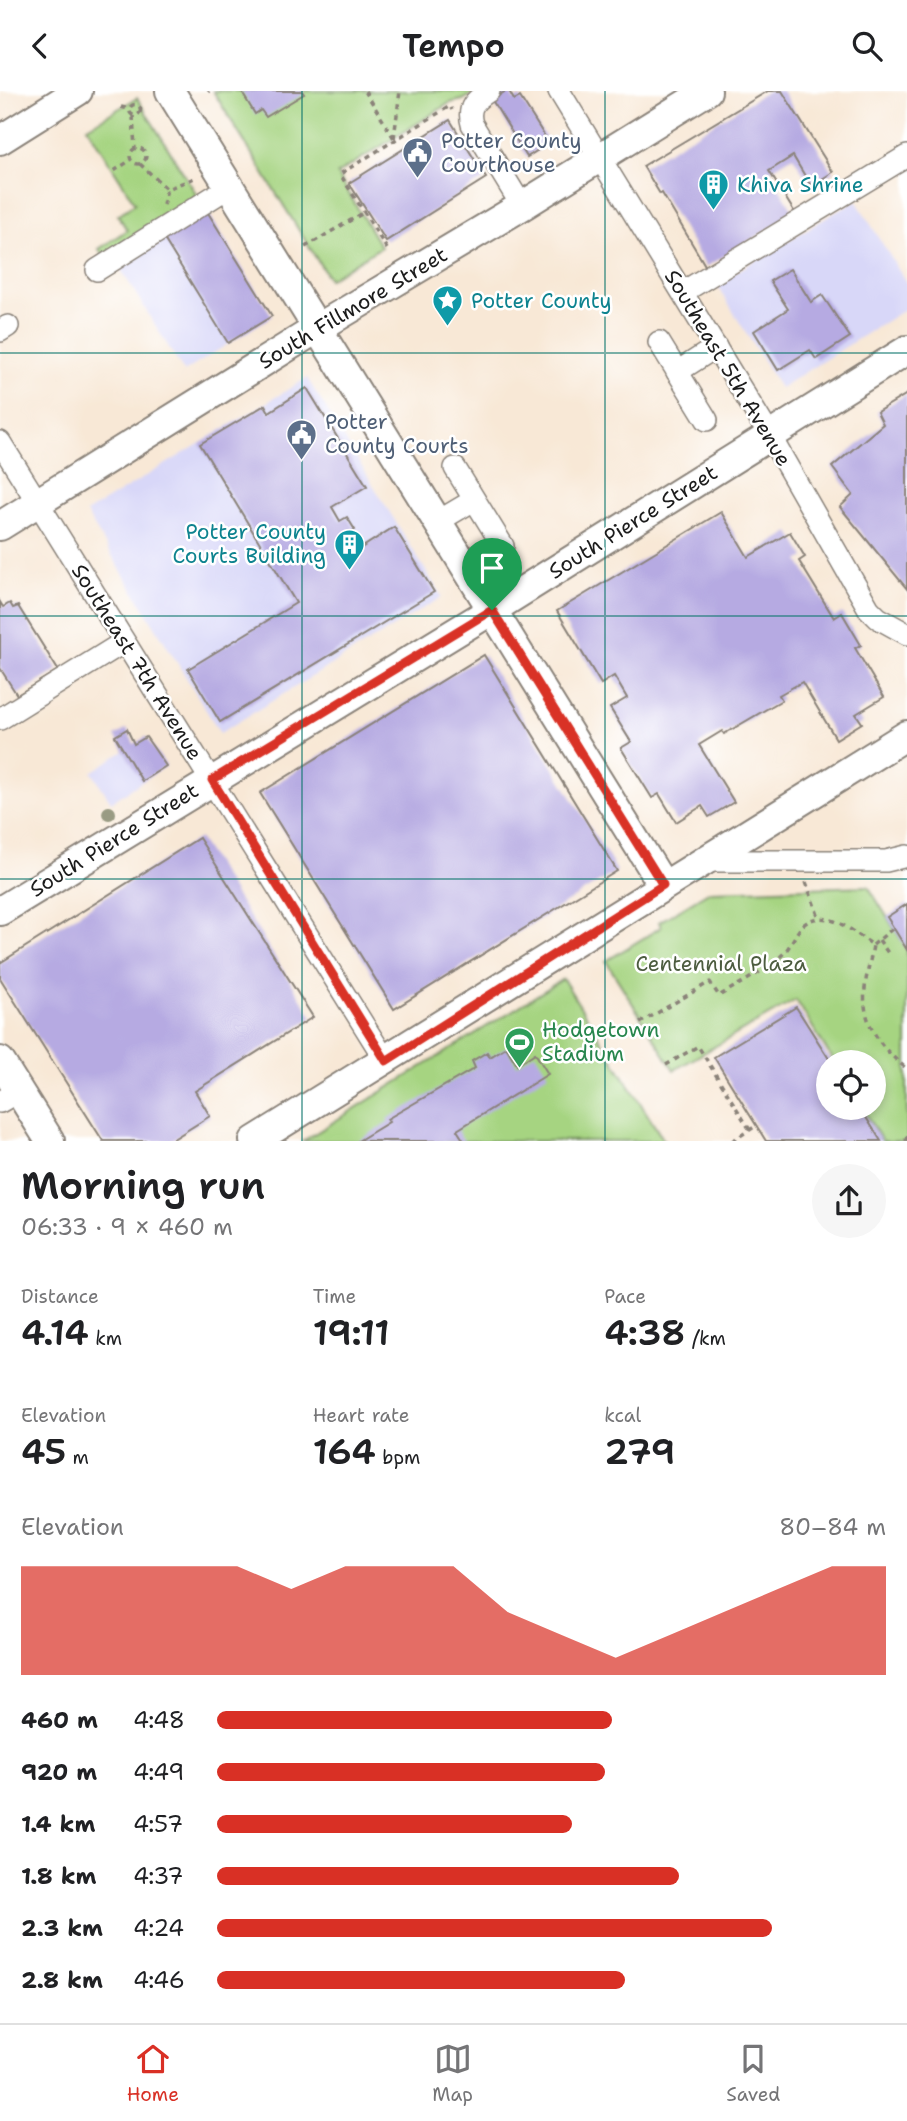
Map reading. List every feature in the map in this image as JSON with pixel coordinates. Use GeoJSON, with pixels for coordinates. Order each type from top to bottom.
{"type":"FeatureCollection","features":[{"type":"Feature","properties":{"kind":"main road"},"geometry":{"type":"LineString","coordinates":[[0,140],[78,91]]}},
{"type":"Feature","properties":{"kind":"main road"},"geometry":{"type":"LineString","coordinates":[[170,91],[663,885]]}},
{"type":"Feature","properties":{"kind":"main road","name":"South Fillmore Street"},"geometry":{"type":"LineString","coordinates":[[0,526],[707,91]]}},
{"type":"Feature","properties":{"kind":"main road","name":"South Pierce Street"},"geometry":{"type":"LineString","coordinates":[[0,911],[492,610],[907,350]]}},
{"type":"Feature","properties":{"kind":"main road"},"geometry":{"type":"LineString","coordinates":[[254,1141],[907,735]]}},
{"type":"Feature","properties":{"kind":"main road"},"geometry":{"type":"LineString","coordinates":[[0,1061],[9,1097],[50,1141]]}},
{"type":"Feature","properties":{"kind":"street"},"geometry":{"type":"LineString","coordinates":[[489,91],[472,103],[469,115],[523,206]]}},
{"type":"Feature","properties":{"kind":"street","name":"Southeast 5th Avenue"},"geometry":{"type":"LineString","coordinates":[[559,91],[770,436],[869,609],[878,618],[907,634]]}},
{"type":"Feature","properties":{"kind":"street"},"geometry":{"type":"LineString","coordinates":[[683,292],[907,156]]}},
{"type":"Feature","properties":{"kind":"street"},"geometry":{"type":"LineString","coordinates":[[97,270],[229,187]]}},
{"type":"Feature","properties":{"kind":"street"},"geometry":{"type":"LineString","coordinates":[[659,342],[707,420]]}},
{"type":"Feature","properties":{"kind":"street"},"geometry":{"type":"LineString","coordinates":[[677,372],[716,347]]}},
{"type":"Feature","properties":{"kind":"street","name":"Southeast 7th Avenue"},"geometry":{"type":"LineString","coordinates":[[0,442],[386,1061]]}},
{"type":"Feature","properties":{"kind":"street"},"geometry":{"type":"LineString","coordinates":[[455,468],[503,546]]}},
{"type":"Feature","properties":{"kind":"street"},"geometry":{"type":"LineString","coordinates":[[437,522],[474,500]]}},
{"type":"Feature","properties":{"kind":"street"},"geometry":{"type":"LineString","coordinates":[[0,719],[124,642]]}},
{"type":"Feature","properties":{"kind":"street"},"geometry":{"type":"LineString","coordinates":[[701,862],[886,861],[907,856]]}},
{"type":"Feature","properties":{"kind":"path"},"geometry":{"type":"LineString","coordinates":[[365,91],[395,139]]}},
{"type":"Feature","properties":{"kind":"path"},"geometry":{"type":"LineString","coordinates":[[395,139],[400,91]]}},
{"type":"Feature","properties":{"kind":"path"},"geometry":{"type":"LineString","coordinates":[[121,107],[129,109],[135,105],[140,111],[146,112]]}},
{"type":"Feature","properties":{"kind":"path"},"geometry":{"type":"LineString","coordinates":[[387,249],[340,174],[450,106],[456,115]]}},
{"type":"Feature","properties":{"kind":"path"},"geometry":{"type":"LineString","coordinates":[[129,109],[134,116],[135,149],[130,155],[131,160]]}},
{"type":"Feature","properties":{"kind":"path"},"geometry":{"type":"LineString","coordinates":[[134,116],[139,115],[140,111]]}},
{"type":"Feature","properties":{"kind":"path"},"geometry":{"type":"LineString","coordinates":[[135,149],[142,150],[145,154],[144,161],[140,164]]}},
{"type":"Feature","properties":{"kind":"path"},"geometry":{"type":"LineString","coordinates":[[131,160],[140,164],[167,189]]}},
{"type":"Feature","properties":{"kind":"path"},"geometry":{"type":"LineString","coordinates":[[114,171],[131,160]]}},
{"type":"Feature","properties":{"kind":"path"},"geometry":{"type":"LineString","coordinates":[[305,247],[364,212]]}},
{"type":"Feature","properties":{"kind":"path"},"geometry":{"type":"LineString","coordinates":[[806,882],[819,918]]}},
{"type":"Feature","properties":{"kind":"path"},"geometry":{"type":"LineString","coordinates":[[640,1023],[710,982],[719,996],[780,957],[804,925],[819,918],[834,921],[873,945]]}},
{"type":"Feature","properties":{"kind":"path"},"geometry":{"type":"LineString","coordinates":[[893,928],[873,945],[864,987],[865,1011],[885,1051],[907,1069]]}},
{"type":"Feature","properties":{"kind":"path"},"geometry":{"type":"LineString","coordinates":[[880,940],[888,953]]}},
{"type":"Feature","properties":{"kind":"path"},"geometry":{"type":"LineString","coordinates":[[666,1065],[698,1046],[750,1130]]}},
{"type":"Feature","properties":{"kind":"path"},"geometry":{"type":"LineString","coordinates":[[732,1141],[756,1126]]}},
{"type":"Feature","properties":{"kind":"shaded area"},"geometry":{"type":"Polygon","coordinates":[[[200,200],[272,316],[184,372],[112,255],[200,200]]]}},
{"type":"Feature","properties":{"kind":"shaded area"},"geometry":{"type":"Polygon","coordinates":[[[856,200],[907,284],[907,308],[780,388],[716,284],[856,200]]]}},
{"type":"Feature","properties":{"kind":"shaded area"},"geometry":{"type":"Polygon","coordinates":[[[307,378],[442,597],[220,733],[86,513],[307,378]]]}},
{"type":"Feature","properties":{"kind":"shaded area"},"geometry":{"type":"Polygon","coordinates":[[[146,737],[166,766],[111,802],[92,772],[146,737]]]}},
{"type":"Feature","properties":{"kind":"green space"},"geometry":{"type":"Polygon","coordinates":[[[213,91],[477,91],[463,100],[450,103],[337,174],[381,247],[329,279],[213,91]]]}},
{"type":"Feature","properties":{"kind":"green space"},"geometry":{"type":"Polygon","coordinates":[[[137,98],[200,200],[103,255],[99,249],[127,230],[118,215],[135,203],[87,127],[137,98]]]}},
{"type":"Feature","properties":{"kind":"green space","name":"Centennial Plaza"},"geometry":{"type":"Polygon","coordinates":[[[868,886],[907,949],[907,1141],[882,1141],[869,1120],[886,1120],[886,1050],[827,1050],[796,1000],[674,1070],[606,961],[661,927],[659,922],[710,891],[868,886]]]}},
{"type":"Feature","properties":{"kind":"green space","name":"Hodgetown Stadium"},"geometry":{"type":"Polygon","coordinates":[[[563,979],[664,1141],[303,1141],[563,979]]]}},
{"type":"Feature","properties":{"kind":"building"},"geometry":{"type":"Polygon","coordinates":[[[241,91],[302,91],[304,94],[266,117],[261,110],[255,114],[241,91]]]}},
{"type":"Feature","properties":{"kind":"building"},"geometry":{"type":"Polygon","coordinates":[[[509,91],[514,100],[520,97],[549,143],[527,157],[492,100],[509,91]]]}},
{"type":"Feature","properties":{"kind":"building"},"geometry":{"type":"Polygon","coordinates":[[[768,91],[782,91],[833,172],[811,186],[793,156],[769,171],[795,213],[706,267],[643,166],[768,91]]]}},
{"type":"Feature","properties":{"kind":"building","name":"Potter County Courthouse"},"geometry":{"type":"Polygon","coordinates":[[[450,120],[486,178],[386,241],[349,183],[450,120]]]}},
{"type":"Feature","properties":{"kind":"building"},"geometry":{"type":"Polygon","coordinates":[[[205,208],[272,316],[228,343],[161,234],[205,208]]]}},
{"type":"Feature","properties":{"kind":"building"},"geometry":{"type":"Polygon","coordinates":[[[790,269],[811,302],[822,295],[850,337],[816,359],[810,350],[778,370],[754,331],[788,309],[770,281],[790,269]]]}},
{"type":"Feature","properties":{"kind":"building","name":"Potter County Courts Building"},"geometry":{"type":"Polygon","coordinates":[[[307,388],[367,486],[332,507],[340,521],[347,517],[355,530],[348,534],[358,550],[394,527],[434,592],[220,722],[188,669],[296,603],[200,444],[265,405],[269,412],[307,388]]]}},
{"type":"Feature","properties":{"kind":"building"},"geometry":{"type":"Polygon","coordinates":[[[907,394],[907,589],[840,507],[853,495],[832,467],[883,424],[877,412],[907,394]]]}},
{"type":"Feature","properties":{"kind":"building"},"geometry":{"type":"Polygon","coordinates":[[[721,512],[748,557],[790,532],[805,557],[799,561],[834,618],[842,613],[861,645],[855,648],[884,697],[856,714],[862,723],[836,739],[802,682],[779,695],[782,700],[724,734],[722,731],[699,745],[734,802],[709,817],[702,806],[676,822],[659,794],[652,798],[621,748],[631,742],[610,708],[627,698],[614,676],[601,684],[557,611],[721,512]]]}},
{"type":"Feature","properties":{"kind":"building"},"geometry":{"type":"Polygon","coordinates":[[[0,602],[3,607],[10,603],[13,608],[18,606],[58,670],[17,695],[0,668],[0,602]]]}},
{"type":"Feature","properties":{"kind":"building"},"geometry":{"type":"Polygon","coordinates":[[[484,655],[617,871],[394,1009],[260,793],[484,655]]]}},
{"type":"Feature","properties":{"kind":"building"},"geometry":{"type":"Polygon","coordinates":[[[127,729],[134,744],[146,737],[166,766],[142,781],[115,736],[127,729]]]}},
{"type":"Feature","properties":{"kind":"building"},"geometry":{"type":"Polygon","coordinates":[[[199,838],[313,1017],[195,1091],[210,1116],[170,1141],[103,1141],[0,978],[0,963],[199,838]]]}},
{"type":"Feature","properties":{"kind":"building"},"geometry":{"type":"Polygon","coordinates":[[[907,904],[907,950],[887,917],[907,904]]]}},
{"type":"Feature","properties":{"kind":"building"},"geometry":{"type":"Polygon","coordinates":[[[796,1007],[823,1050],[816,1050],[816,1120],[868,1120],[881,1141],[766,1141],[714,1057],[796,1007]]]}},
{"type":"Feature","properties":{"kind":"building"},"geometry":{"type":"Polygon","coordinates":[[[506,1047],[517,1065],[535,1053],[548,1074],[457,1130],[464,1141],[358,1141],[389,1122],[387,1119],[475,1068],[472,1061],[487,1052],[490,1057],[506,1047]]]}},
{"type":"Feature","properties":{"kind":"place","name":"Potter County Courthouse"},"geometry":{"type":"Point","coordinates":[418,180]}},
{"type":"Feature","properties":{"kind":"place","name":"Khiva Shrine"},"geometry":{"type":"Point","coordinates":[714,212]}},
{"type":"Feature","properties":{"kind":"place","name":"Potter County"},"geometry":{"type":"Point","coordinates":[448,328]}},
{"type":"Feature","properties":{"kind":"place","name":"Potter County Courts"},"geometry":{"type":"Point","coordinates":[302,461]}},
{"type":"Feature","properties":{"kind":"place","name":"Potter County Courts Building"},"geometry":{"type":"Point","coordinates":[349,571]}},
{"type":"Feature","properties":{"kind":"place","name":"Hodgetown Stadium"},"geometry":{"type":"Point","coordinates":[519,1069]}},
{"type":"Feature","properties":{"kind":"route"},"geometry":{"type":"LineString","coordinates":[[492,610],[663,885],[386,1061],[212,780],[492,610]]}}]}
